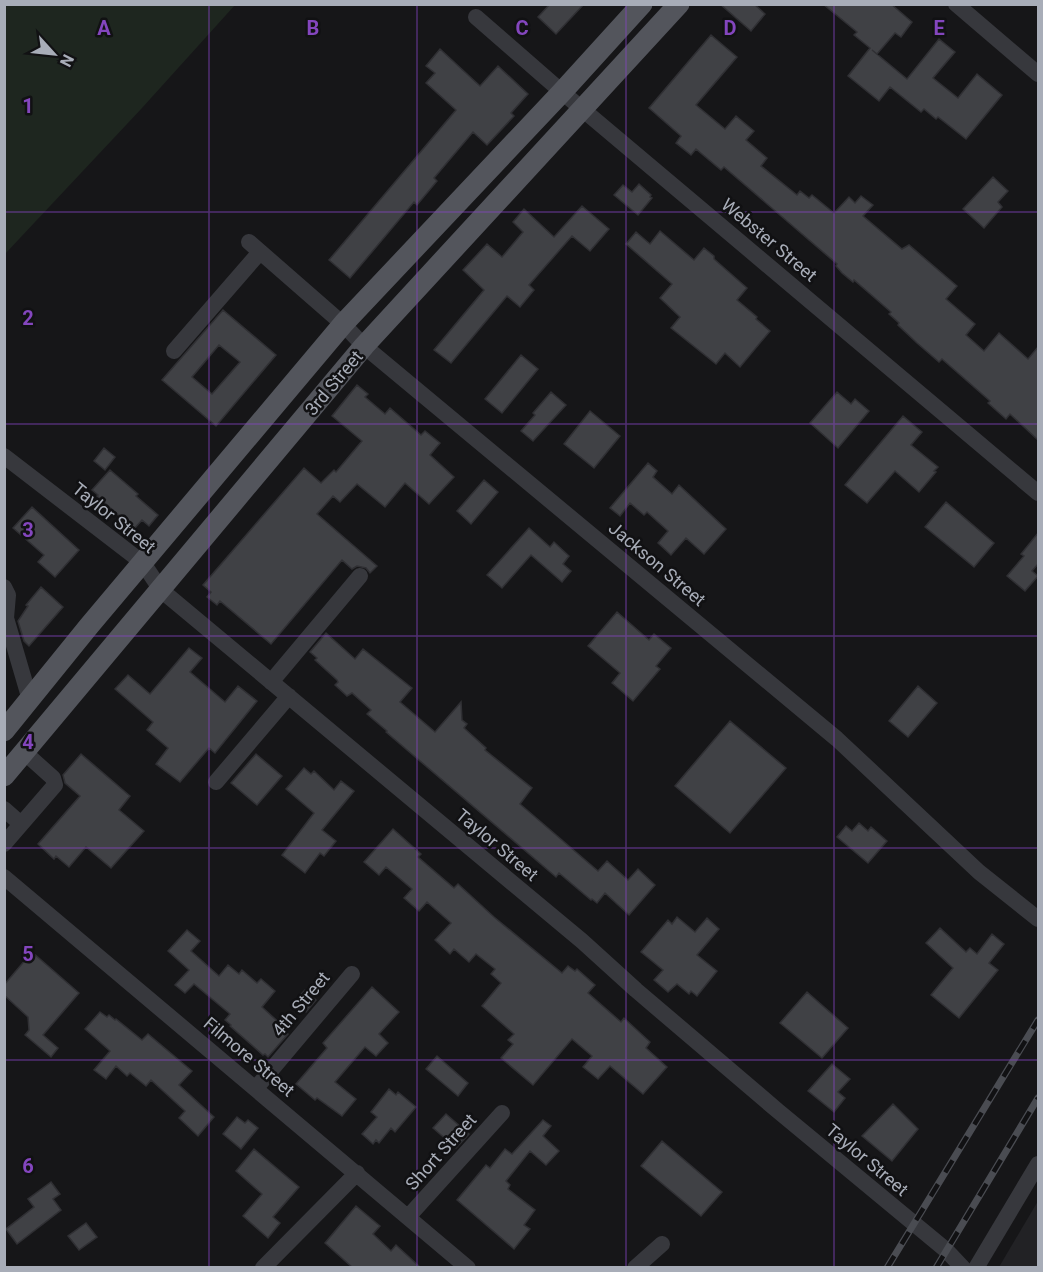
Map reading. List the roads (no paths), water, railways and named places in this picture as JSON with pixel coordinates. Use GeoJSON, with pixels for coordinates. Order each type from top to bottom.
{"type":"FeatureCollection","features":[{"type":"Feature","properties":{"kind":"main road","name":"3rd Street"},"geometry":{"type":"LineString","coordinates":[[4,731],[344,325],[642,4]]}},
{"type":"Feature","properties":{"kind":"main road","name":"3rd Street"},"geometry":{"type":"LineString","coordinates":[[4,776],[364,346],[679,4]]}},
{"type":"Feature","properties":{"kind":"street"},"geometry":{"type":"LineString","coordinates":[[956,4],[1038,75]]}},
{"type":"Feature","properties":{"kind":"street","name":"Webster Street"},"geometry":{"type":"LineString","coordinates":[[476,17],[1038,493]]}},
{"type":"Feature","properties":{"kind":"street","name":"Jackson Street"},"geometry":{"type":"LineString","coordinates":[[174,351],[254,247],[344,325],[364,346],[837,739],[980,872],[1038,920]]}},
{"type":"Feature","properties":{"kind":"street","name":"Taylor Street"},"geometry":{"type":"LineString","coordinates":[[4,456],[143,563],[161,590],[582,941],[645,997],[946,1250],[963,1268]]}},
{"type":"Feature","properties":{"kind":"street"},"geometry":{"type":"LineString","coordinates":[[272,682],[360,576]]}},
{"type":"Feature","properties":{"kind":"street"},"geometry":{"type":"LineString","coordinates":[[4,587],[8,595],[6,618],[30,700]]}},
{"type":"Feature","properties":{"kind":"street"},"geometry":{"type":"LineString","coordinates":[[216,782],[289,696]]}},
{"type":"Feature","properties":{"kind":"street"},"geometry":{"type":"LineString","coordinates":[[4,844],[55,785],[53,778],[24,752]]}},
{"type":"Feature","properties":{"kind":"street"},"geometry":{"type":"LineString","coordinates":[[4,809],[21,824]]}},
{"type":"Feature","properties":{"kind":"street","name":"Filmore Street"},"geometry":{"type":"LineString","coordinates":[[4,877],[468,1268]]}},
{"type":"Feature","properties":{"kind":"street","name":"4th Street"},"geometry":{"type":"LineString","coordinates":[[256,1088],[352,974]]}},
{"type":"Feature","properties":{"kind":"street","name":"Short Street"},"geometry":{"type":"LineString","coordinates":[[408,1217],[502,1113]]}},
{"type":"Feature","properties":{"kind":"street"},"geometry":{"type":"LineString","coordinates":[[975,1268],[1038,1164]]}},
{"type":"Feature","properties":{"kind":"street"},"geometry":{"type":"LineString","coordinates":[[263,1268],[357,1173]]}},
{"type":"Feature","properties":{"kind":"street"},"geometry":{"type":"LineString","coordinates":[[635,1268],[662,1244]]}},
{"type":"Feature","properties":{"kind":"railway"},"geometry":{"type":"LineString","coordinates":[[887,1268],[1038,1020]]}},
{"type":"Feature","properties":{"kind":"railway"},"geometry":{"type":"LineString","coordinates":[[936,1268],[1038,1098]]}}]}
